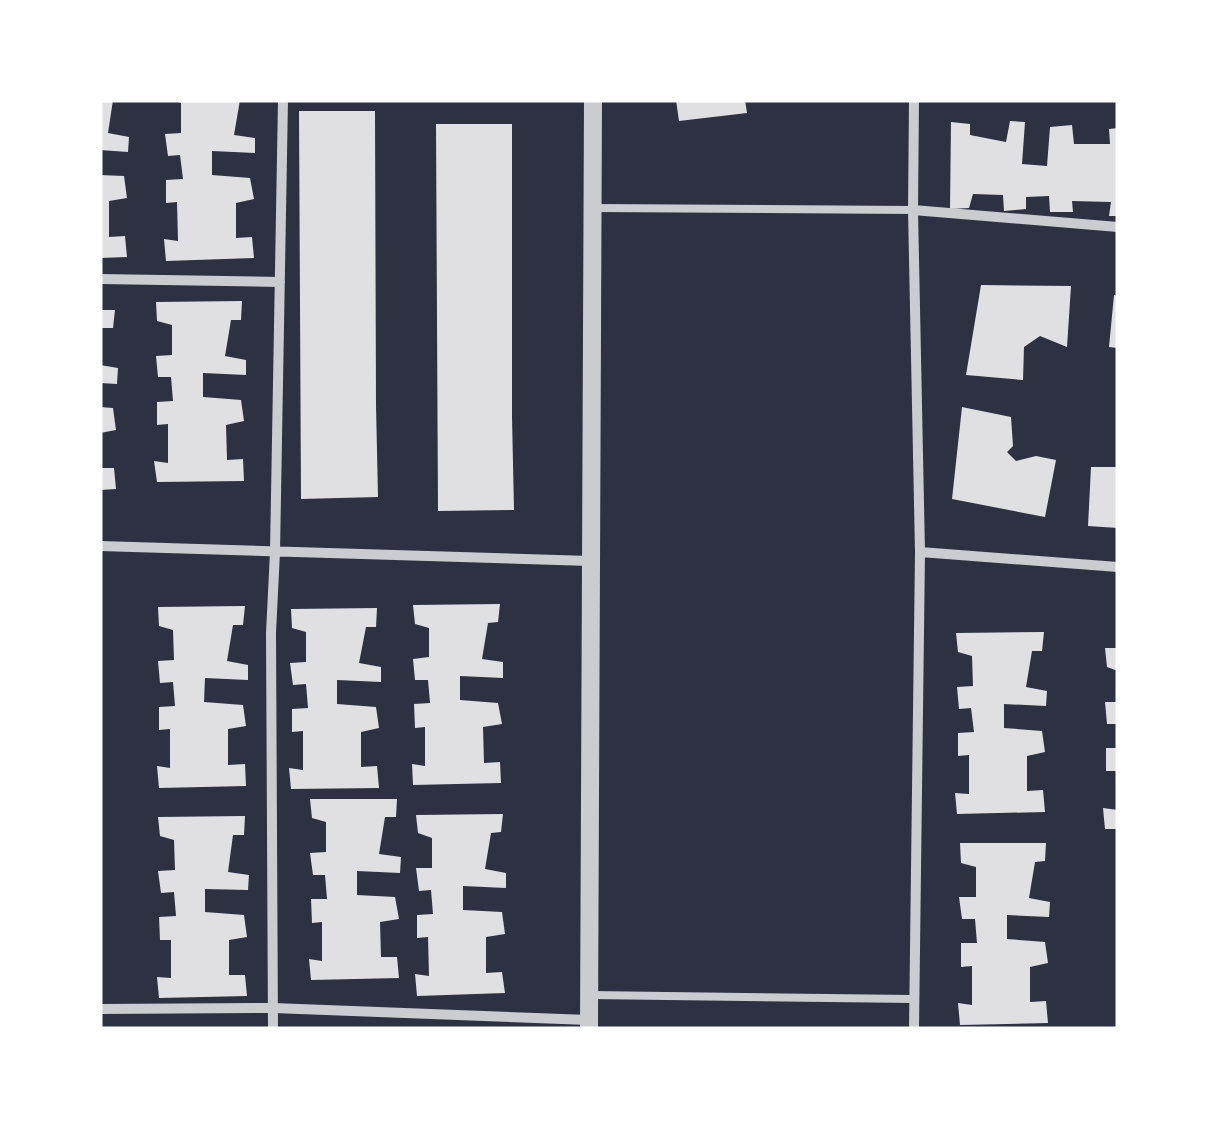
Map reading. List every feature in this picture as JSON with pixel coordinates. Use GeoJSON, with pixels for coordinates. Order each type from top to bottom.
{"type":"FeatureCollection","features":[{"type":"Feature","properties":{"kind":"street"},"geometry":{"type":"LineString","coordinates":[[273,1029],[270,670],[283,100]]}},
{"type":"Feature","properties":{"kind":"street"},"geometry":{"type":"LineString","coordinates":[[100,1009],[272,1008],[589,1024],[593,100]]}},
{"type":"Feature","properties":{"kind":"street"},"geometry":{"type":"LineString","coordinates":[[914,100],[912,210],[920,552],[914,1029]]}},
{"type":"Feature","properties":{"kind":"street"},"geometry":{"type":"LineString","coordinates":[[912,210],[1118,227]]}},
{"type":"Feature","properties":{"kind":"street"},"geometry":{"type":"LineString","coordinates":[[100,279],[280,282]]}},
{"type":"Feature","properties":{"kind":"street"},"geometry":{"type":"LineString","coordinates":[[100,546],[590,561]]}},
{"type":"Feature","properties":{"kind":"street"},"geometry":{"type":"LineString","coordinates":[[920,552],[1118,566]]}},
{"type":"Feature","properties":{"kind":"lane"},"geometry":{"type":"LineString","coordinates":[[594,208],[912,210]]}},
{"type":"Feature","properties":{"kind":"lane"},"geometry":{"type":"LineString","coordinates":[[589,994],[914,999]]}},
{"type":"Feature","properties":{"kind":"building"},"geometry":{"type":"Polygon","coordinates":[[[100,100],[113,100],[108,133],[129,137],[128,152],[100,150],[100,100]]]}},
{"type":"Feature","properties":{"kind":"building"},"geometry":{"type":"Polygon","coordinates":[[[174,100],[240,100],[234,135],[255,138],[255,153],[212,151],[212,175],[250,178],[254,199],[236,203],[236,238],[252,237],[254,258],[166,261],[164,239],[178,241],[177,202],[166,203],[166,180],[183,179],[180,155],[168,156],[165,134],[181,133],[181,103],[174,100]]]}},
{"type":"Feature","properties":{"kind":"building"},"geometry":{"type":"Polygon","coordinates":[[[676,100],[745,100],[747,113],[679,121],[676,100]]]}},
{"type":"Feature","properties":{"kind":"building"},"geometry":{"type":"Polygon","coordinates":[[[299,111],[375,111],[378,497],[301,499],[299,111]]]}},
{"type":"Feature","properties":{"kind":"building"},"geometry":{"type":"Polygon","coordinates":[[[1010,121],[1025,122],[1022,164],[1047,166],[1050,127],[1072,125],[1074,144],[1110,144],[1109,129],[1118,128],[1118,216],[1109,216],[1111,202],[1072,201],[1073,212],[1050,212],[1049,196],[1026,197],[1026,209],[1004,211],[1003,195],[973,194],[969,208],[950,209],[951,122],[970,124],[970,135],[1006,142],[1010,121]]]}},
{"type":"Feature","properties":{"kind":"building"},"geometry":{"type":"Polygon","coordinates":[[[436,124],[512,124],[514,510],[438,511],[436,124]]]}},
{"type":"Feature","properties":{"kind":"building"},"geometry":{"type":"Polygon","coordinates":[[[100,175],[124,176],[127,198],[109,201],[109,237],[125,236],[127,257],[100,258],[100,175]]]}},
{"type":"Feature","properties":{"kind":"building"},"geometry":{"type":"Polygon","coordinates":[[[981,285],[1071,286],[1067,347],[1040,336],[1024,347],[1023,380],[966,375],[981,285]]]}},
{"type":"Feature","properties":{"kind":"building"},"geometry":{"type":"Polygon","coordinates":[[[1114,295],[1118,296],[1118,348],[1109,347],[1114,295]]]}},
{"type":"Feature","properties":{"kind":"building"},"geometry":{"type":"Polygon","coordinates":[[[242,301],[241,320],[231,320],[225,356],[246,360],[246,375],[203,373],[203,397],[241,400],[244,421],[226,425],[227,460],[243,459],[244,481],[157,482],[154,461],[168,463],[168,424],[157,425],[157,402],[173,401],[171,377],[158,377],[156,356],[172,355],[172,325],[157,321],[156,302],[242,301]]]}},
{"type":"Feature","properties":{"kind":"building"},"geometry":{"type":"Polygon","coordinates":[[[100,310],[115,310],[113,328],[100,328],[100,310]]]}},
{"type":"Feature","properties":{"kind":"building"},"geometry":{"type":"Polygon","coordinates":[[[100,365],[118,368],[117,384],[100,383],[100,365]]]}},
{"type":"Feature","properties":{"kind":"building"},"geometry":{"type":"Polygon","coordinates":[[[100,407],[113,408],[116,430],[100,433],[100,407]]]}},
{"type":"Feature","properties":{"kind":"building"},"geometry":{"type":"Polygon","coordinates":[[[962,407],[1011,417],[1013,446],[1007,452],[1016,461],[1036,456],[1056,460],[1045,517],[952,499],[962,407]]]}},
{"type":"Feature","properties":{"kind":"building"},"geometry":{"type":"Polygon","coordinates":[[[1091,467],[1118,467],[1118,528],[1088,526],[1091,467]]]}},
{"type":"Feature","properties":{"kind":"building"},"geometry":{"type":"Polygon","coordinates":[[[100,468],[114,468],[116,489],[100,490],[100,468]]]}},
{"type":"Feature","properties":{"kind":"building"},"geometry":{"type":"Polygon","coordinates":[[[500,604],[498,622],[488,623],[482,659],[503,662],[503,678],[460,676],[460,700],[498,703],[502,724],[483,727],[484,763],[500,762],[501,783],[413,785],[412,764],[425,766],[425,727],[415,728],[414,704],[430,703],[428,680],[415,680],[413,659],[429,657],[429,628],[415,624],[413,605],[500,604]]]}},
{"type":"Feature","properties":{"kind":"building"},"geometry":{"type":"Polygon","coordinates":[[[245,606],[243,625],[233,625],[227,661],[248,665],[248,680],[205,678],[204,702],[243,705],[246,726],[228,729],[228,765],[245,764],[246,786],[159,788],[157,766],[170,768],[170,729],[159,730],[159,707],[175,706],[173,682],[160,683],[158,661],[174,660],[173,630],[159,626],[158,607],[245,606]]]}},
{"type":"Feature","properties":{"kind":"building"},"geometry":{"type":"Polygon","coordinates":[[[377,608],[376,627],[366,627],[359,663],[381,667],[381,682],[337,680],[337,704],[376,707],[379,728],[361,732],[361,767],[377,766],[379,788],[291,789],[289,768],[303,770],[303,731],[292,732],[292,709],[308,708],[306,684],[293,685],[290,663],[306,662],[306,632],[292,628],[291,609],[377,608]]]}},
{"type":"Feature","properties":{"kind":"building"},"geometry":{"type":"Polygon","coordinates":[[[1044,632],[1042,651],[1032,651],[1026,687],[1047,691],[1046,706],[1004,704],[1004,728],[1042,731],[1045,752],[1027,756],[1027,791],[1043,790],[1045,812],[957,814],[955,793],[969,794],[969,755],[958,756],[958,733],[974,732],[971,708],[959,709],[957,687],[973,686],[972,656],[958,652],[956,633],[1044,632]]]}},
{"type":"Feature","properties":{"kind":"building"},"geometry":{"type":"Polygon","coordinates":[[[1105,648],[1118,648],[1118,671],[1107,667],[1105,648]]]}},
{"type":"Feature","properties":{"kind":"building"},"geometry":{"type":"Polygon","coordinates":[[[1105,702],[1118,702],[1118,724],[1107,724],[1105,702]]]}},
{"type":"Feature","properties":{"kind":"building"},"geometry":{"type":"Polygon","coordinates":[[[1106,748],[1118,748],[1118,771],[1106,771],[1106,748]]]}},
{"type":"Feature","properties":{"kind":"building"},"geometry":{"type":"Polygon","coordinates":[[[310,799],[397,799],[396,817],[385,817],[379,854],[401,857],[400,873],[357,871],[357,895],[395,897],[399,919],[380,922],[381,957],[397,957],[399,978],[311,980],[309,959],[322,961],[322,922],[312,923],[311,899],[327,899],[325,875],[313,875],[310,853],[326,852],[326,822],[312,818],[310,799]]]}},
{"type":"Feature","properties":{"kind":"building"},"geometry":{"type":"Polygon","coordinates":[[[1103,808],[1118,810],[1118,829],[1105,829],[1103,808]]]}},
{"type":"Feature","properties":{"kind":"building"},"geometry":{"type":"Polygon","coordinates":[[[503,814],[501,832],[491,833],[485,869],[506,873],[506,888],[463,886],[463,910],[502,912],[505,934],[486,937],[486,973],[502,972],[505,993],[417,996],[415,974],[429,976],[428,937],[417,938],[417,915],[433,914],[431,890],[419,891],[416,868],[432,868],[432,838],[418,833],[416,815],[503,814]]]}},
{"type":"Feature","properties":{"kind":"building"},"geometry":{"type":"Polygon","coordinates":[[[245,816],[244,835],[233,835],[228,872],[249,875],[248,890],[205,889],[205,912],[244,915],[247,937],[229,940],[229,975],[245,975],[247,996],[159,998],[157,977],[171,978],[171,940],[160,940],[159,917],[176,916],[174,892],[161,893],[158,871],[175,870],[174,840],[160,836],[158,817],[245,816]]]}},
{"type":"Feature","properties":{"kind":"building"},"geometry":{"type":"Polygon","coordinates":[[[960,843],[1046,843],[1045,861],[1035,862],[1029,898],[1050,902],[1049,917],[1007,915],[1007,939],[1045,942],[1048,963],[1030,967],[1030,1002],[1046,1001],[1048,1023],[960,1025],[958,1003],[972,1005],[972,966],[961,967],[961,943],[977,943],[975,919],[962,919],[959,897],[976,897],[976,867],[961,863],[960,843]]]}}]}
